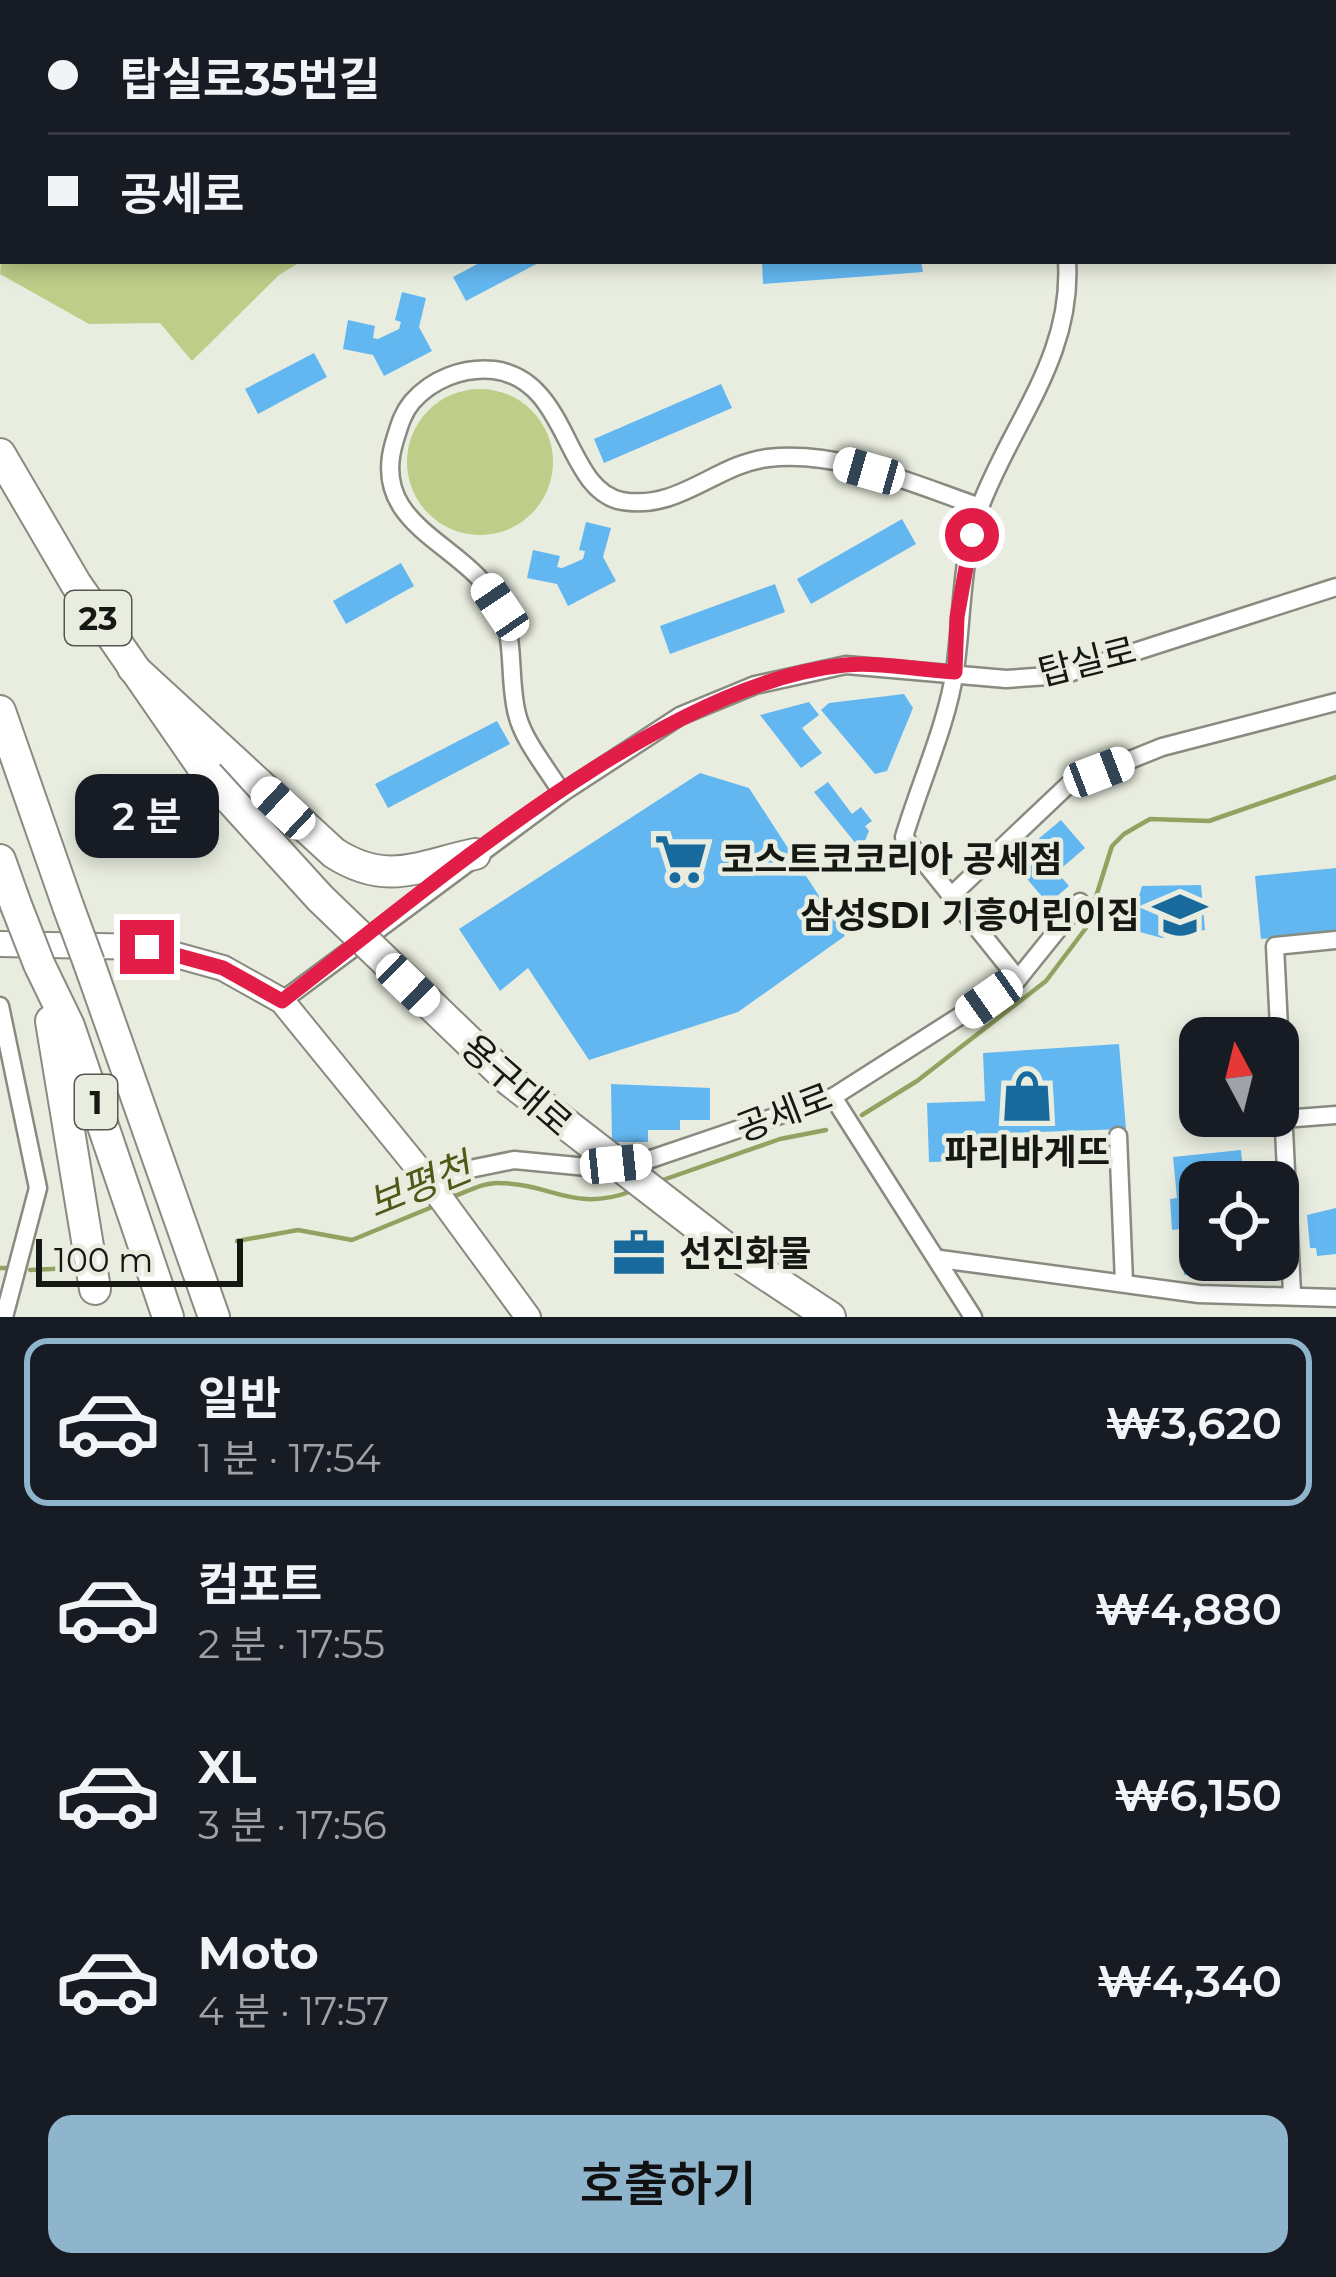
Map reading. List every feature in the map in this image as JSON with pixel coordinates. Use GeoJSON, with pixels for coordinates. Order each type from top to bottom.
{"type":"FeatureCollection","features":[{"type":"Feature","properties":{"kind":"highway","name":"용구대로"},"geometry":{"type":"LineString","coordinates":[[0,454],[23,500],[208,775],[320,898],[491,1064],[581,1140],[730,1251],[830,1317]]}},
{"type":"Feature","properties":{"kind":"highway"},"geometry":{"type":"LineString","coordinates":[[133,668],[334,853],[361,870],[396,874],[476,854]]}},
{"type":"Feature","properties":{"kind":"highway","name":"1"},"geometry":{"type":"LineString","coordinates":[[0,711],[214,1317]]}},
{"type":"Feature","properties":{"kind":"highway","name":"1"},"geometry":{"type":"LineString","coordinates":[[0,860],[42,975],[69,1026],[168,1317]]}},
{"type":"Feature","properties":{"kind":"highway"},"geometry":{"type":"LineString","coordinates":[[42,975],[90,1250],[89,1288]]}},
{"type":"Feature","properties":{"kind":"street"},"geometry":{"type":"LineString","coordinates":[[1018,980],[904,837],[955,672],[965,562],[980,507],[1054,359],[1070,297],[1067,264]]}},
{"type":"Feature","properties":{"kind":"street"},"geometry":{"type":"LineString","coordinates":[[562,793],[517,717],[511,646],[500,607],[476,572],[408,521],[393,494],[391,455],[404,411],[425,387],[454,374],[495,370],[525,382],[552,406],[593,482],[615,500],[673,498],[765,458],[828,458],[980,507]]}},
{"type":"Feature","properties":{"kind":"street","name":"탑실로"},"geometry":{"type":"LineString","coordinates":[[282,1001],[562,793],[680,716],[755,685],[846,665],[1006,679],[1063,675],[1336,587]]}},
{"type":"Feature","properties":{"kind":"street"},"geometry":{"type":"LineString","coordinates":[[953,894],[1067,784],[1162,747],[1336,702]]}},
{"type":"Feature","properties":{"kind":"street","name":"공세로"},"geometry":{"type":"LineString","coordinates":[[429,1182],[514,1160],[587,1167],[645,1161],[833,1097],[1018,980],[1080,902]]}},
{"type":"Feature","properties":{"kind":"street"},"geometry":{"type":"LineString","coordinates":[[1278,1017],[1275,946],[1336,940]]}},
{"type":"Feature","properties":{"kind":"street"},"geometry":{"type":"LineString","coordinates":[[0,944],[147,947],[223,968],[282,1001],[451,1210],[528,1317]]}},
{"type":"Feature","properties":{"kind":"street"},"geometry":{"type":"LineString","coordinates":[[0,1006],[38,1188],[4,1317]]}},
{"type":"Feature","properties":{"kind":"street"},"geometry":{"type":"LineString","coordinates":[[833,1097],[973,1317]]}},
{"type":"Feature","properties":{"kind":"street"},"geometry":{"type":"LineString","coordinates":[[1299,1118],[1336,1115]]}},
{"type":"Feature","properties":{"kind":"street"},"geometry":{"type":"LineString","coordinates":[[1118,1136],[1124,1282]]}},
{"type":"Feature","properties":{"kind":"street"},"geometry":{"type":"LineString","coordinates":[[1284,1137],[1292,1293]]}},
{"type":"Feature","properties":{"kind":"street"},"geometry":{"type":"LineString","coordinates":[[940,1259],[1199,1294],[1292,1293],[1336,1298]]}},
{"type":"Feature","properties":{"kind":"green space"},"geometry":{"type":"Polygon","coordinates":[[[1,264],[297,264],[279,275],[192,361],[160,323],[89,324],[0,274],[1,264]]]}},
{"type":"Feature","properties":{"kind":"green space"},"geometry":{"type":"Polygon","coordinates":[[[480,389],[508,394],[532,410],[548,434],[553,462],[548,490],[532,514],[508,530],[480,535],[452,530],[428,514],[412,490],[407,462],[412,434],[428,410],[452,394],[480,389]]]}},
{"type":"Feature","properties":{"kind":"building"},"geometry":{"type":"Polygon","coordinates":[[[477,264],[536,264],[466,301],[453,277],[477,264]]]}},
{"type":"Feature","properties":{"kind":"building"},"geometry":{"type":"Polygon","coordinates":[[[762,264],[922,264],[923,272],[763,284],[762,264]]]}},
{"type":"Feature","properties":{"kind":"building"},"geometry":{"type":"Polygon","coordinates":[[[402,292],[426,298],[419,327],[432,351],[384,376],[373,355],[343,349],[348,320],[375,326],[373,338],[378,339],[399,329],[401,322],[395,320],[402,292]]]}},
{"type":"Feature","properties":{"kind":"building"},"geometry":{"type":"Polygon","coordinates":[[[314,353],[327,377],[258,414],[245,389],[314,353]]]}},
{"type":"Feature","properties":{"kind":"building"},"geometry":{"type":"Polygon","coordinates":[[[721,384],[732,408],[604,463],[594,439],[721,384]]]}},
{"type":"Feature","properties":{"kind":"building"},"geometry":{"type":"Polygon","coordinates":[[[902,519],[916,544],[811,604],[797,579],[902,519]]]}},
{"type":"Feature","properties":{"kind":"building"},"geometry":{"type":"Polygon","coordinates":[[[586,522],[611,528],[603,557],[616,581],[568,606],[557,584],[527,578],[533,550],[560,556],[557,567],[562,568],[583,559],[585,551],[579,550],[586,522]]]}},
{"type":"Feature","properties":{"kind":"building"},"geometry":{"type":"Polygon","coordinates":[[[401,563],[414,586],[346,624],[333,601],[401,563]]]}},
{"type":"Feature","properties":{"kind":"building"},"geometry":{"type":"Polygon","coordinates":[[[775,584],[785,612],[670,654],[660,626],[775,584]]]}},
{"type":"Feature","properties":{"kind":"building"},"geometry":{"type":"Polygon","coordinates":[[[904,694],[913,708],[887,771],[875,774],[821,710],[829,703],[904,694]]]}},
{"type":"Feature","properties":{"kind":"building"},"geometry":{"type":"Polygon","coordinates":[[[809,702],[819,715],[802,728],[822,753],[801,768],[760,715],[809,702]]]}},
{"type":"Feature","properties":{"kind":"building"},"geometry":{"type":"Polygon","coordinates":[[[497,721],[510,744],[388,808],[375,784],[497,721]]]}},
{"type":"Feature","properties":{"kind":"building","name":"코스트코코리아 공세점"},"geometry":{"type":"Polygon","coordinates":[[[700,773],[749,788],[845,936],[738,1012],[589,1060],[528,968],[500,991],[459,929],[700,773]]]}},
{"type":"Feature","properties":{"kind":"building"},"geometry":{"type":"Polygon","coordinates":[[[828,782],[852,814],[861,807],[872,821],[865,826],[869,831],[861,850],[814,792],[828,782]]]}},
{"type":"Feature","properties":{"kind":"building"},"geometry":{"type":"Polygon","coordinates":[[[1061,820],[1085,848],[1057,872],[1069,886],[1048,904],[1012,861],[1061,820]]]}},
{"type":"Feature","properties":{"kind":"building"},"geometry":{"type":"Polygon","coordinates":[[[1336,868],[1336,933],[1261,939],[1255,876],[1336,868]]]}},
{"type":"Feature","properties":{"kind":"building"},"geometry":{"type":"Polygon","coordinates":[[[1201,885],[1205,930],[1162,938],[1129,929],[1142,886],[1201,885]]]}},
{"type":"Feature","properties":{"kind":"building"},"geometry":{"type":"Polygon","coordinates":[[[1119,1044],[1126,1129],[1006,1133],[1007,1160],[929,1162],[927,1103],[985,1101],[983,1053],[1119,1044]]]}},
{"type":"Feature","properties":{"kind":"building"},"geometry":{"type":"Polygon","coordinates":[[[611,1084],[710,1088],[710,1120],[680,1120],[680,1130],[648,1130],[648,1142],[612,1142],[611,1084]]]}},
{"type":"Feature","properties":{"kind":"building"},"geometry":{"type":"Polygon","coordinates":[[[1241,1150],[1242,1161],[1179,1161],[1179,1229],[1172,1230],[1170,1199],[1177,1198],[1173,1157],[1241,1150]]]}},
{"type":"Feature","properties":{"kind":"building"},"geometry":{"type":"Polygon","coordinates":[[[1336,1208],[1336,1254],[1317,1256],[1316,1248],[1310,1248],[1307,1215],[1336,1208]]]}},
{"type":"Feature","properties":{"kind":"waterway","name":"보평천"},"geometry":{"type":"LineString","coordinates":[[862,1115],[917,1081],[1046,981],[1086,928],[1112,846],[1124,834],[1150,819],[1209,821],[1336,777]]}},
{"type":"Feature","properties":{"kind":"waterway","name":"보평천"},"geometry":{"type":"LineString","coordinates":[[660,1181],[780,1139],[826,1130]]}},
{"type":"Feature","properties":{"kind":"waterway","name":"보평천"},"geometry":{"type":"LineString","coordinates":[[452,1197],[494,1183],[594,1199],[632,1191]]}},
{"type":"Feature","properties":{"kind":"waterway","name":"보평천"},"geometry":{"type":"LineString","coordinates":[[237,1241],[298,1230],[352,1240],[437,1205]]}},
{"type":"Feature","properties":{"kind":"waterway","name":"보평천"},"geometry":{"type":"LineString","coordinates":[[0,1268],[7,1268]]}},
{"type":"Feature","properties":{"kind":"waterway","name":"보평천"},"geometry":{"type":"LineString","coordinates":[[30,1270],[72,1268]]}},
{"type":"Feature","properties":{"kind":"place","name":"코스트코코리아 공세점"},"geometry":{"type":"Point","coordinates":[681,859]}},
{"type":"Feature","properties":{"kind":"place","name":"삼성SDI 기흥어린이집"},"geometry":{"type":"Point","coordinates":[1180,915]}},
{"type":"Feature","properties":{"kind":"place","name":"파리바게뜨"},"geometry":{"type":"Point","coordinates":[1027,1096]}},
{"type":"Feature","properties":{"kind":"place","name":"선진화물"},"geometry":{"type":"Point","coordinates":[639,1253]}},
{"type":"Feature","properties":{"kind":"route"},"geometry":{"type":"LineString","coordinates":[[147,947],[223,968],[282,1001],[476,854],[680,716],[755,685],[846,665],[955,672],[957,617],[972,535]]}}]}
